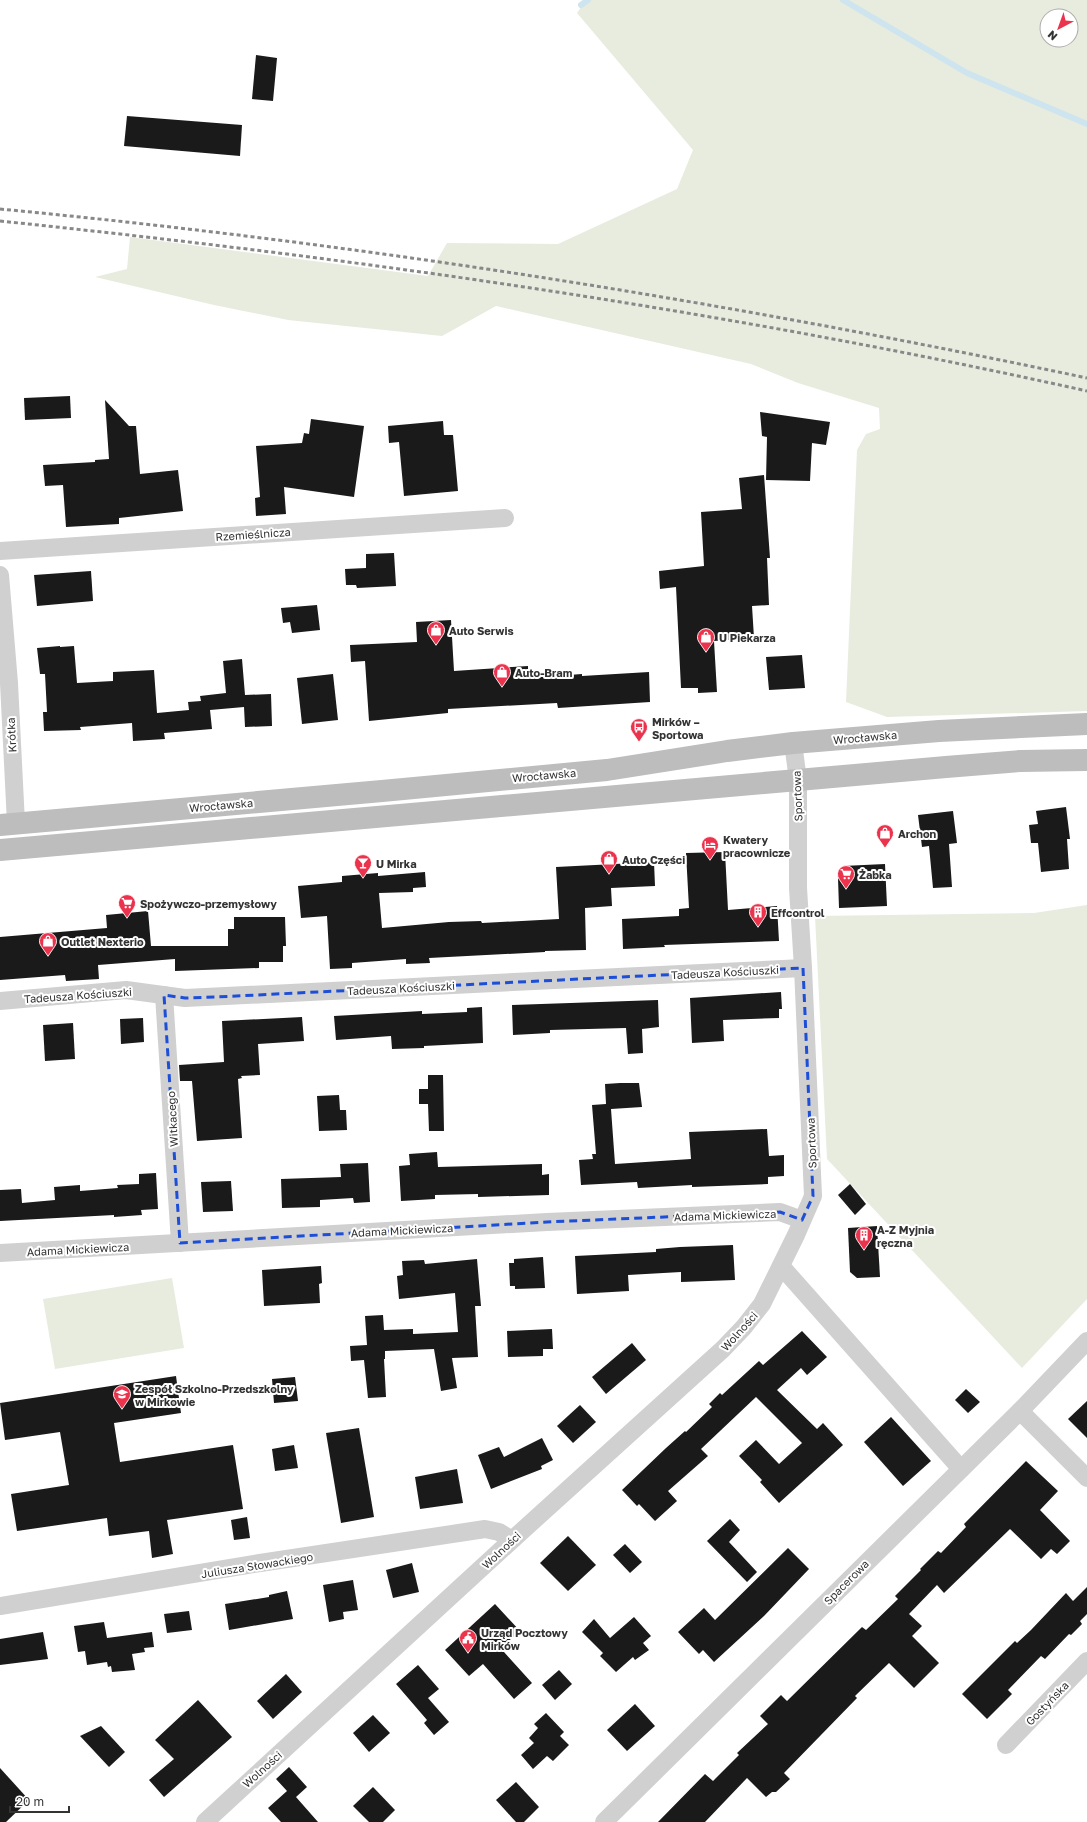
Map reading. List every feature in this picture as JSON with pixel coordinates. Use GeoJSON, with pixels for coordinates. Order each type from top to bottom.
{"type":"FeatureCollection","features":[{"type":"Feature","properties":{"kind":"main road","name":"Wrocławska"},"geometry":{"type":"LineString","coordinates":[[8,824],[607,770],[727,751],[793,744],[939,731],[1087,724]]}},
{"type":"Feature","properties":{"kind":"main road"},"geometry":{"type":"LineString","coordinates":[[0,850],[1020,761],[1087,760]]}},
{"type":"Feature","properties":{"kind":"street","name":"Rzemieślnicza"},"geometry":{"type":"LineString","coordinates":[[0,551],[505,518]]}},
{"type":"Feature","properties":{"kind":"street","name":"Krótka"},"geometry":{"type":"LineString","coordinates":[[0,575],[9,683],[8,824]]}},
{"type":"Feature","properties":{"kind":"street","name":"Sportowa"},"geometry":{"type":"LineString","coordinates":[[781,1266],[813,1196],[798,888],[798,780],[793,744]]}},
{"type":"Feature","properties":{"kind":"street","name":"Tadeusza Kościuszki"},"geometry":{"type":"LineString","coordinates":[[0,1001],[126,990],[185,998],[216,997],[803,968]]}},
{"type":"Feature","properties":{"kind":"street","name":"Witkacego"},"geometry":{"type":"LineString","coordinates":[[164,995],[180,1243]]}},
{"type":"Feature","properties":{"kind":"street","name":"Adama Mickiewicza"},"geometry":{"type":"LineString","coordinates":[[0,1253],[547,1222],[780,1212],[802,1220]]}},
{"type":"Feature","properties":{"kind":"street"},"geometry":{"type":"LineString","coordinates":[[781,1266],[961,1469]]}},
{"type":"Feature","properties":{"kind":"street","name":"Wolności"},"geometry":{"type":"LineString","coordinates":[[205,1822],[512,1540],[723,1349],[744,1327],[762,1304],[781,1266]]}},
{"type":"Feature","properties":{"kind":"street","name":"Spacerowa"},"geometry":{"type":"LineString","coordinates":[[604,1822],[1020,1411],[1087,1341]]}},
{"type":"Feature","properties":{"kind":"street"},"geometry":{"type":"LineString","coordinates":[[1020,1411],[1087,1478]]}},
{"type":"Feature","properties":{"kind":"street","name":"Juliusza Słowackiego"},"geometry":{"type":"LineString","coordinates":[[0,1606],[260,1563],[485,1529],[499,1532],[512,1540]]}},
{"type":"Feature","properties":{"kind":"street","name":"Gostyńska"},"geometry":{"type":"LineString","coordinates":[[1006,1745],[1087,1661]]}},
{"type":"Feature","properties":{"kind":"highlighted area"},"geometry":{"type":"Polygon","coordinates":[[[803,968],[813,1196],[802,1220],[780,1212],[547,1222],[180,1243],[164,995],[185,998],[216,997],[803,968]]]}},
{"type":"Feature","properties":{"kind":"shaded area"},"geometry":{"type":"Polygon","coordinates":[[[586,0],[1087,0],[1087,711],[887,717],[846,702],[857,450],[866,434],[880,429],[879,408],[798,383],[751,364],[496,306],[442,336],[288,320],[214,305],[95,277],[127,269],[130,237],[428,276],[447,243],[558,244],[677,189],[693,150],[577,13],[586,0]]]}},
{"type":"Feature","properties":{"kind":"shaded area"},"geometry":{"type":"Polygon","coordinates":[[[1087,905],[1087,1299],[1022,1368],[827,1159],[815,916],[1034,913],[1087,905]]]}},
{"type":"Feature","properties":{"kind":"shaded area"},"geometry":{"type":"Polygon","coordinates":[[[172,1278],[184,1348],[55,1369],[43,1299],[172,1278]]]}},
{"type":"Feature","properties":{"kind":"building"},"geometry":{"type":"Polygon","coordinates":[[[256,55],[277,58],[273,101],[252,99],[256,55]]]}},
{"type":"Feature","properties":{"kind":"building"},"geometry":{"type":"Polygon","coordinates":[[[127,116],[242,125],[240,156],[124,146],[127,116]]]}},
{"type":"Feature","properties":{"kind":"building"},"geometry":{"type":"Polygon","coordinates":[[[70,396],[71,418],[25,420],[24,398],[70,396]]]}},
{"type":"Feature","properties":{"kind":"building"},"geometry":{"type":"Polygon","coordinates":[[[105,400],[129,426],[136,426],[140,474],[178,470],[183,511],[119,518],[119,524],[66,527],[63,485],[45,486],[43,465],[95,462],[95,460],[109,459],[105,400]]]}},
{"type":"Feature","properties":{"kind":"building"},"geometry":{"type":"Polygon","coordinates":[[[760,412],[830,422],[826,445],[812,443],[810,481],[766,480],[767,437],[762,436],[760,412]]]}},
{"type":"Feature","properties":{"kind":"building"},"geometry":{"type":"Polygon","coordinates":[[[311,419],[364,426],[354,497],[284,487],[286,514],[256,516],[255,498],[260,497],[256,446],[302,443],[304,433],[309,434],[311,419]]]}},
{"type":"Feature","properties":{"kind":"building"},"geometry":{"type":"Polygon","coordinates":[[[443,421],[444,435],[453,435],[458,491],[404,496],[399,442],[389,443],[388,426],[443,421]]]}},
{"type":"Feature","properties":{"kind":"building"},"geometry":{"type":"Polygon","coordinates":[[[764,475],[770,558],[767,558],[769,605],[752,606],[754,638],[714,641],[717,692],[698,693],[698,688],[681,688],[676,587],[660,589],[659,571],[704,566],[701,512],[742,509],[739,478],[764,475]]]}},
{"type":"Feature","properties":{"kind":"building"},"geometry":{"type":"Polygon","coordinates":[[[394,553],[396,586],[357,588],[356,585],[346,585],[345,569],[366,568],[366,554],[394,553]]]}},
{"type":"Feature","properties":{"kind":"building"},"geometry":{"type":"Polygon","coordinates":[[[91,571],[93,601],[37,606],[34,575],[91,571]]]}},
{"type":"Feature","properties":{"kind":"building"},"geometry":{"type":"Polygon","coordinates":[[[317,605],[320,630],[292,633],[290,622],[283,623],[281,608],[317,605]]]}},
{"type":"Feature","properties":{"kind":"building"},"geometry":{"type":"Polygon","coordinates":[[[451,620],[454,671],[528,666],[528,678],[582,674],[582,676],[649,672],[650,702],[558,708],[557,703],[448,709],[448,713],[369,721],[365,661],[351,662],[350,645],[417,642],[416,622],[451,620]]]}},
{"type":"Feature","properties":{"kind":"building"},"geometry":{"type":"Polygon","coordinates":[[[74,646],[77,683],[113,681],[113,672],[154,670],[157,713],[189,710],[188,702],[201,701],[200,696],[226,693],[223,661],[242,659],[245,695],[271,694],[272,726],[245,727],[244,707],[210,710],[212,729],[164,733],[165,739],[133,741],[132,723],[80,727],[81,730],[44,731],[43,712],[47,712],[45,674],[40,674],[37,648],[74,646]]]}},
{"type":"Feature","properties":{"kind":"building"},"geometry":{"type":"Polygon","coordinates":[[[802,655],[805,688],[769,690],[766,657],[802,655]]]}},
{"type":"Feature","properties":{"kind":"building"},"geometry":{"type":"Polygon","coordinates":[[[333,674],[338,720],[302,724],[297,678],[333,674]]]}},
{"type":"Feature","properties":{"kind":"building"},"geometry":{"type":"Polygon","coordinates":[[[1066,807],[1070,839],[1067,839],[1069,869],[1041,872],[1038,843],[1031,843],[1029,825],[1038,824],[1036,811],[1066,807]]]}},
{"type":"Feature","properties":{"kind":"building"},"geometry":{"type":"Polygon","coordinates":[[[953,811],[957,843],[949,844],[952,887],[933,888],[929,846],[922,847],[918,815],[953,811]]]}},
{"type":"Feature","properties":{"kind":"building"},"geometry":{"type":"Polygon","coordinates":[[[725,852],[728,910],[777,906],[779,941],[664,945],[665,947],[623,949],[622,919],[679,916],[679,909],[689,908],[686,853],[725,852]]]}},
{"type":"Feature","properties":{"kind":"building"},"geometry":{"type":"Polygon","coordinates":[[[654,862],[655,886],[611,888],[612,906],[585,908],[586,950],[429,958],[430,963],[406,964],[406,959],[352,963],[352,968],[330,969],[327,916],[301,918],[298,886],[342,882],[342,876],[378,873],[378,876],[425,872],[426,887],[413,888],[413,892],[379,893],[382,928],[449,922],[481,921],[482,923],[559,919],[556,867],[654,862]]]}},
{"type":"Feature","properties":{"kind":"building"},"geometry":{"type":"Polygon","coordinates":[[[885,864],[887,906],[839,908],[838,878],[843,878],[843,866],[885,864]]]}},
{"type":"Feature","properties":{"kind":"building"},"geometry":{"type":"Polygon","coordinates":[[[148,911],[151,946],[228,946],[228,929],[234,929],[234,917],[285,917],[286,946],[283,946],[283,962],[259,962],[259,968],[175,971],[175,959],[98,965],[99,979],[66,981],[65,975],[0,980],[0,937],[107,928],[106,915],[148,911]]]}},
{"type":"Feature","properties":{"kind":"building"},"geometry":{"type":"Polygon","coordinates":[[[781,992],[782,1009],[779,1009],[779,1018],[723,1020],[724,1041],[692,1043],[690,998],[781,992]]]}},
{"type":"Feature","properties":{"kind":"building"},"geometry":{"type":"Polygon","coordinates":[[[658,1000],[659,1027],[642,1029],[643,1053],[628,1054],[626,1028],[550,1030],[550,1033],[513,1035],[512,1005],[658,1000]]]}},
{"type":"Feature","properties":{"kind":"building"},"geometry":{"type":"Polygon","coordinates":[[[482,1007],[483,1043],[392,1049],[391,1036],[336,1040],[334,1016],[422,1011],[422,1014],[467,1012],[467,1008],[482,1007]]]}},
{"type":"Feature","properties":{"kind":"building"},"geometry":{"type":"Polygon","coordinates":[[[302,1017],[304,1041],[258,1044],[260,1075],[241,1076],[242,1078],[238,1079],[242,1138],[197,1141],[192,1081],[180,1081],[179,1065],[224,1062],[222,1021],[302,1017]]]}},
{"type":"Feature","properties":{"kind":"building"},"geometry":{"type":"Polygon","coordinates":[[[143,1018],[144,1042],[121,1044],[120,1019],[143,1018]]]}},
{"type":"Feature","properties":{"kind":"building"},"geometry":{"type":"Polygon","coordinates":[[[73,1023],[75,1059],[45,1061],[43,1025],[73,1023]]]}},
{"type":"Feature","properties":{"kind":"building"},"geometry":{"type":"Polygon","coordinates":[[[428,1075],[443,1075],[444,1131],[429,1131],[428,1104],[419,1104],[419,1089],[428,1089],[428,1075]]]}},
{"type":"Feature","properties":{"kind":"building"},"geometry":{"type":"Polygon","coordinates":[[[639,1083],[642,1107],[611,1109],[615,1164],[691,1159],[689,1132],[767,1129],[769,1156],[784,1155],[784,1176],[768,1177],[768,1184],[692,1187],[692,1185],[638,1188],[637,1182],[581,1185],[579,1160],[593,1159],[592,1154],[596,1154],[592,1105],[606,1104],[605,1084],[639,1083]]]}},
{"type":"Feature","properties":{"kind":"building"},"geometry":{"type":"Polygon","coordinates":[[[339,1095],[340,1110],[346,1110],[347,1130],[319,1131],[317,1096],[339,1095]]]}},
{"type":"Feature","properties":{"kind":"building"},"geometry":{"type":"Polygon","coordinates":[[[437,1152],[438,1167],[542,1164],[542,1175],[549,1174],[549,1195],[478,1197],[478,1194],[435,1195],[435,1199],[401,1201],[399,1166],[410,1165],[409,1154],[437,1152]]]}},
{"type":"Feature","properties":{"kind":"building"},"geometry":{"type":"Polygon","coordinates":[[[368,1163],[370,1202],[354,1203],[353,1198],[320,1200],[320,1207],[282,1208],[281,1179],[341,1177],[340,1164],[368,1163]]]}},
{"type":"Feature","properties":{"kind":"building"},"geometry":{"type":"Polygon","coordinates":[[[156,1173],[158,1209],[141,1210],[142,1215],[0,1221],[0,1190],[21,1189],[22,1203],[55,1200],[54,1187],[80,1185],[80,1191],[118,1188],[117,1185],[139,1184],[139,1174],[156,1173]]]}},
{"type":"Feature","properties":{"kind":"building"},"geometry":{"type":"Polygon","coordinates":[[[231,1181],[233,1211],[203,1212],[201,1182],[231,1181]]]}},
{"type":"Feature","properties":{"kind":"building"},"geometry":{"type":"Polygon","coordinates":[[[850,1184],[866,1204],[855,1215],[838,1195],[850,1184]]]}},
{"type":"Feature","properties":{"kind":"building","name":"A-Z Myjnia ręczna"},"geometry":{"type":"Polygon","coordinates":[[[877,1226],[880,1277],[857,1278],[850,1272],[848,1228],[877,1226]]]}},
{"type":"Feature","properties":{"kind":"building"},"geometry":{"type":"Polygon","coordinates":[[[733,1245],[735,1280],[681,1282],[681,1272],[628,1275],[629,1291],[577,1294],[575,1256],[656,1252],[656,1249],[680,1247],[733,1245]]]}},
{"type":"Feature","properties":{"kind":"building"},"geometry":{"type":"Polygon","coordinates":[[[543,1257],[545,1288],[515,1289],[515,1286],[510,1286],[509,1263],[514,1263],[514,1259],[543,1257]]]}},
{"type":"Feature","properties":{"kind":"building"},"geometry":{"type":"Polygon","coordinates":[[[477,1259],[481,1306],[475,1306],[478,1357],[452,1358],[457,1388],[441,1391],[434,1349],[385,1351],[386,1397],[368,1398],[364,1360],[351,1361],[350,1346],[367,1345],[365,1316],[383,1315],[384,1330],[413,1329],[413,1334],[458,1332],[455,1293],[399,1299],[397,1276],[403,1275],[402,1261],[424,1260],[425,1264],[477,1259]]]}},
{"type":"Feature","properties":{"kind":"building"},"geometry":{"type":"Polygon","coordinates":[[[321,1266],[322,1283],[319,1284],[320,1303],[264,1306],[262,1270],[321,1266]]]}},
{"type":"Feature","properties":{"kind":"building"},"geometry":{"type":"Polygon","coordinates":[[[552,1329],[553,1349],[543,1349],[543,1356],[508,1357],[507,1331],[552,1329]]]}},
{"type":"Feature","properties":{"kind":"building"},"geometry":{"type":"Polygon","coordinates":[[[802,1331],[827,1357],[807,1375],[801,1368],[777,1390],[817,1429],[823,1423],[843,1445],[779,1503],[760,1482],[762,1480],[739,1456],[756,1440],[779,1464],[802,1443],[756,1397],[701,1449],[708,1456],[668,1491],[677,1501],[655,1521],[639,1504],[637,1506],[622,1490],[712,1407],[709,1404],[720,1393],[722,1395],[759,1361],[763,1365],[802,1331]]]}},
{"type":"Feature","properties":{"kind":"building"},"geometry":{"type":"Polygon","coordinates":[[[632,1343],[646,1360],[606,1394],[592,1377],[632,1343]]]}},
{"type":"Feature","properties":{"kind":"building"},"geometry":{"type":"Polygon","coordinates":[[[176,1376],[181,1413],[114,1423],[120,1462],[233,1445],[243,1509],[167,1520],[173,1554],[152,1558],[149,1531],[109,1536],[107,1518],[17,1531],[11,1494],[69,1485],[60,1432],[5,1440],[0,1403],[176,1376]]]}},
{"type":"Feature","properties":{"kind":"building"},"geometry":{"type":"Polygon","coordinates":[[[295,1377],[298,1401],[274,1403],[272,1379],[295,1377]]]}},
{"type":"Feature","properties":{"kind":"building"},"geometry":{"type":"Polygon","coordinates":[[[966,1389],[980,1402],[968,1413],[955,1400],[966,1389]]]}},
{"type":"Feature","properties":{"kind":"building"},"geometry":{"type":"Polygon","coordinates":[[[1087,1401],[1087,1438],[1068,1419],[1087,1401]]]}},
{"type":"Feature","properties":{"kind":"building"},"geometry":{"type":"Polygon","coordinates":[[[580,1405],[596,1422],[573,1443],[557,1426],[580,1405]]]}},
{"type":"Feature","properties":{"kind":"building"},"geometry":{"type":"Polygon","coordinates":[[[891,1417],[931,1461],[903,1486],[864,1442],[891,1417]]]}},
{"type":"Feature","properties":{"kind":"building"},"geometry":{"type":"Polygon","coordinates":[[[359,1428],[374,1517],[341,1523],[326,1433],[359,1428]]]}},
{"type":"Feature","properties":{"kind":"building"},"geometry":{"type":"Polygon","coordinates":[[[542,1438],[553,1460],[541,1466],[542,1469],[491,1489],[478,1455],[499,1447],[504,1457],[542,1438]]]}},
{"type":"Feature","properties":{"kind":"building"},"geometry":{"type":"Polygon","coordinates":[[[294,1445],[298,1468],[275,1471],[272,1449],[294,1445]]]}},
{"type":"Feature","properties":{"kind":"building"},"geometry":{"type":"Polygon","coordinates":[[[1026,1461],[1058,1491],[1040,1510],[1070,1541],[1057,1554],[1051,1549],[1041,1559],[1010,1529],[944,1593],[937,1585],[909,1614],[922,1626],[912,1636],[939,1663],[914,1688],[889,1663],[855,1696],[857,1698],[784,1773],[790,1779],[776,1792],[772,1792],[766,1797],[747,1778],[705,1822],[658,1822],[705,1774],[713,1781],[739,1755],[737,1753],[768,1724],[760,1716],[781,1695],[787,1701],[862,1627],[866,1630],[898,1599],[895,1596],[921,1570],[920,1569],[938,1551],[941,1553],[966,1527],[964,1524],[1026,1461]]]}},
{"type":"Feature","properties":{"kind":"building"},"geometry":{"type":"Polygon","coordinates":[[[457,1469],[463,1503],[420,1509],[415,1477],[457,1469]]]}},
{"type":"Feature","properties":{"kind":"building"},"geometry":{"type":"Polygon","coordinates":[[[247,1517],[250,1538],[234,1540],[231,1520],[247,1517]]]}},
{"type":"Feature","properties":{"kind":"building"},"geometry":{"type":"Polygon","coordinates":[[[730,1519],[740,1530],[729,1542],[757,1572],[747,1582],[707,1541],[730,1519]]]}},
{"type":"Feature","properties":{"kind":"building"},"geometry":{"type":"Polygon","coordinates":[[[568,1536],[596,1565],[568,1591],[540,1563],[568,1536]]]}},
{"type":"Feature","properties":{"kind":"building"},"geometry":{"type":"Polygon","coordinates":[[[625,1544],[642,1562],[630,1573],[613,1555],[625,1544]]]}},
{"type":"Feature","properties":{"kind":"building"},"geometry":{"type":"Polygon","coordinates":[[[788,1548],[809,1569],[764,1616],[714,1662],[703,1650],[699,1654],[678,1632],[704,1608],[715,1620],[788,1548]]]}},
{"type":"Feature","properties":{"kind":"building"},"geometry":{"type":"Polygon","coordinates":[[[412,1563],[419,1592],[393,1598],[386,1570],[412,1563]]]}},
{"type":"Feature","properties":{"kind":"building"},"geometry":{"type":"Polygon","coordinates":[[[353,1580],[358,1610],[343,1612],[344,1619],[329,1622],[323,1585],[353,1580]]]}},
{"type":"Feature","properties":{"kind":"building"},"geometry":{"type":"Polygon","coordinates":[[[1087,1587],[1087,1614],[1080,1621],[1082,1624],[1071,1635],[1069,1634],[1045,1659],[1041,1656],[1008,1690],[1012,1694],[987,1719],[962,1694],[1015,1641],[1017,1643],[1031,1630],[1066,1593],[1073,1601],[1087,1587]]]}},
{"type":"Feature","properties":{"kind":"building"},"geometry":{"type":"Polygon","coordinates":[[[287,1591],[293,1619],[229,1630],[225,1604],[269,1597],[269,1595],[287,1591]]]}},
{"type":"Feature","properties":{"kind":"building"},"geometry":{"type":"Polygon","coordinates":[[[495,1604],[520,1631],[503,1646],[507,1650],[504,1652],[532,1683],[514,1699],[483,1664],[469,1676],[445,1650],[495,1604]]]}},
{"type":"Feature","properties":{"kind":"building"},"geometry":{"type":"Polygon","coordinates":[[[189,1611],[192,1630],[167,1633],[164,1614],[189,1611]]]}},
{"type":"Feature","properties":{"kind":"building"},"geometry":{"type":"Polygon","coordinates":[[[634,1617],[651,1636],[643,1643],[649,1650],[635,1660],[633,1657],[616,1672],[600,1656],[603,1653],[582,1632],[594,1619],[610,1638],[634,1617]]]}},
{"type":"Feature","properties":{"kind":"building"},"geometry":{"type":"Polygon","coordinates":[[[104,1622],[107,1638],[152,1632],[154,1647],[144,1648],[145,1652],[132,1654],[135,1670],[112,1672],[111,1666],[108,1667],[107,1662],[87,1665],[85,1651],[78,1652],[74,1626],[104,1622]]]}},
{"type":"Feature","properties":{"kind":"building"},"geometry":{"type":"Polygon","coordinates":[[[43,1632],[48,1659],[0,1665],[0,1639],[43,1632]]]}},
{"type":"Feature","properties":{"kind":"building"},"geometry":{"type":"Polygon","coordinates":[[[418,1665],[439,1689],[428,1698],[449,1722],[434,1735],[424,1723],[427,1720],[396,1684],[418,1665]]]}},
{"type":"Feature","properties":{"kind":"building"},"geometry":{"type":"Polygon","coordinates":[[[559,1670],[572,1684],[555,1700],[542,1685],[559,1670]]]}},
{"type":"Feature","properties":{"kind":"building"},"geometry":{"type":"Polygon","coordinates":[[[286,1674],[302,1692],[273,1719],[257,1701],[286,1674]]]}},
{"type":"Feature","properties":{"kind":"building"},"geometry":{"type":"Polygon","coordinates":[[[198,1700],[232,1737],[164,1797],[149,1780],[174,1759],[155,1740],[198,1700]]]}},
{"type":"Feature","properties":{"kind":"building"},"geometry":{"type":"Polygon","coordinates":[[[635,1704],[655,1726],[627,1751],[607,1730],[635,1704]]]}},
{"type":"Feature","properties":{"kind":"building"},"geometry":{"type":"Polygon","coordinates":[[[546,1713],[564,1732],[560,1736],[569,1745],[553,1761],[547,1756],[533,1769],[521,1755],[534,1743],[529,1738],[538,1728],[534,1724],[546,1713]]]}},
{"type":"Feature","properties":{"kind":"building"},"geometry":{"type":"Polygon","coordinates":[[[373,1715],[390,1733],[369,1752],[353,1733],[373,1715]]]}},
{"type":"Feature","properties":{"kind":"building"},"geometry":{"type":"Polygon","coordinates":[[[101,1726],[125,1752],[109,1767],[80,1736],[101,1726]]]}},
{"type":"Feature","properties":{"kind":"building"},"geometry":{"type":"Polygon","coordinates":[[[289,1767],[307,1787],[296,1797],[318,1822],[281,1822],[268,1808],[287,1791],[276,1779],[289,1767]]]}},
{"type":"Feature","properties":{"kind":"building"},"geometry":{"type":"Polygon","coordinates":[[[0,1768],[29,1800],[6,1822],[0,1822],[0,1768]]]}},
{"type":"Feature","properties":{"kind":"building"},"geometry":{"type":"Polygon","coordinates":[[[516,1782],[539,1807],[524,1822],[516,1822],[496,1800],[516,1782]]]}},
{"type":"Feature","properties":{"kind":"building"},"geometry":{"type":"Polygon","coordinates":[[[373,1787],[395,1810],[383,1822],[369,1822],[353,1806],[373,1787]]]}},
{"type":"Feature","properties":{"kind":"waterway"},"geometry":{"type":"LineString","coordinates":[[581,5],[588,0]]}},
{"type":"Feature","properties":{"kind":"waterway"},"geometry":{"type":"LineString","coordinates":[[843,0],[967,73],[1087,124]]}},
{"type":"Feature","properties":{"kind":"railway"},"geometry":{"type":"LineString","coordinates":[[0,209],[274,239],[546,278],[817,324],[1087,378]]}},
{"type":"Feature","properties":{"kind":"railway"},"geometry":{"type":"LineString","coordinates":[[0,221],[273,252],[546,290],[817,336],[952,362],[1087,391]]}},
{"type":"Feature","properties":{"kind":"place","name":"Auto Serwis"},"geometry":{"type":"Point","coordinates":[436,645]}},
{"type":"Feature","properties":{"kind":"place","name":"U Piekarza"},"geometry":{"type":"Point","coordinates":[706,652]}},
{"type":"Feature","properties":{"kind":"place","name":"Auto-Bram"},"geometry":{"type":"Point","coordinates":[502,687]}},
{"type":"Feature","properties":{"kind":"place","name":"Mirków – Sportowa"},"geometry":{"type":"Point","coordinates":[639,742]}},
{"type":"Feature","properties":{"kind":"place","name":"Archon"},"geometry":{"type":"Point","coordinates":[885,848]}},
{"type":"Feature","properties":{"kind":"place","name":"Kwatery pracownicze"},"geometry":{"type":"Point","coordinates":[710,860]}},
{"type":"Feature","properties":{"kind":"place","name":"Auto Części"},"geometry":{"type":"Point","coordinates":[609,874]}},
{"type":"Feature","properties":{"kind":"place","name":"U Mirka"},"geometry":{"type":"Point","coordinates":[363,878]}},
{"type":"Feature","properties":{"kind":"place","name":"Żabka"},"geometry":{"type":"Point","coordinates":[846,889]}},
{"type":"Feature","properties":{"kind":"place","name":"Spożywczo-przemysłowy"},"geometry":{"type":"Point","coordinates":[127,918]}},
{"type":"Feature","properties":{"kind":"place","name":"Effcontrol"},"geometry":{"type":"Point","coordinates":[758,927]}},
{"type":"Feature","properties":{"kind":"place","name":"Outlet Nexterio"},"geometry":{"type":"Point","coordinates":[48,956]}},
{"type":"Feature","properties":{"kind":"place","name":"A-Z Myjnia ręczna"},"geometry":{"type":"Point","coordinates":[864,1250]}},
{"type":"Feature","properties":{"kind":"place","name":"Zespół Szkolno-Przedszkolny w Mirkowie"},"geometry":{"type":"Point","coordinates":[122,1409]}},
{"type":"Feature","properties":{"kind":"place","name":"Urząd Pocztowy Mirków"},"geometry":{"type":"Point","coordinates":[468,1653]}}]}
